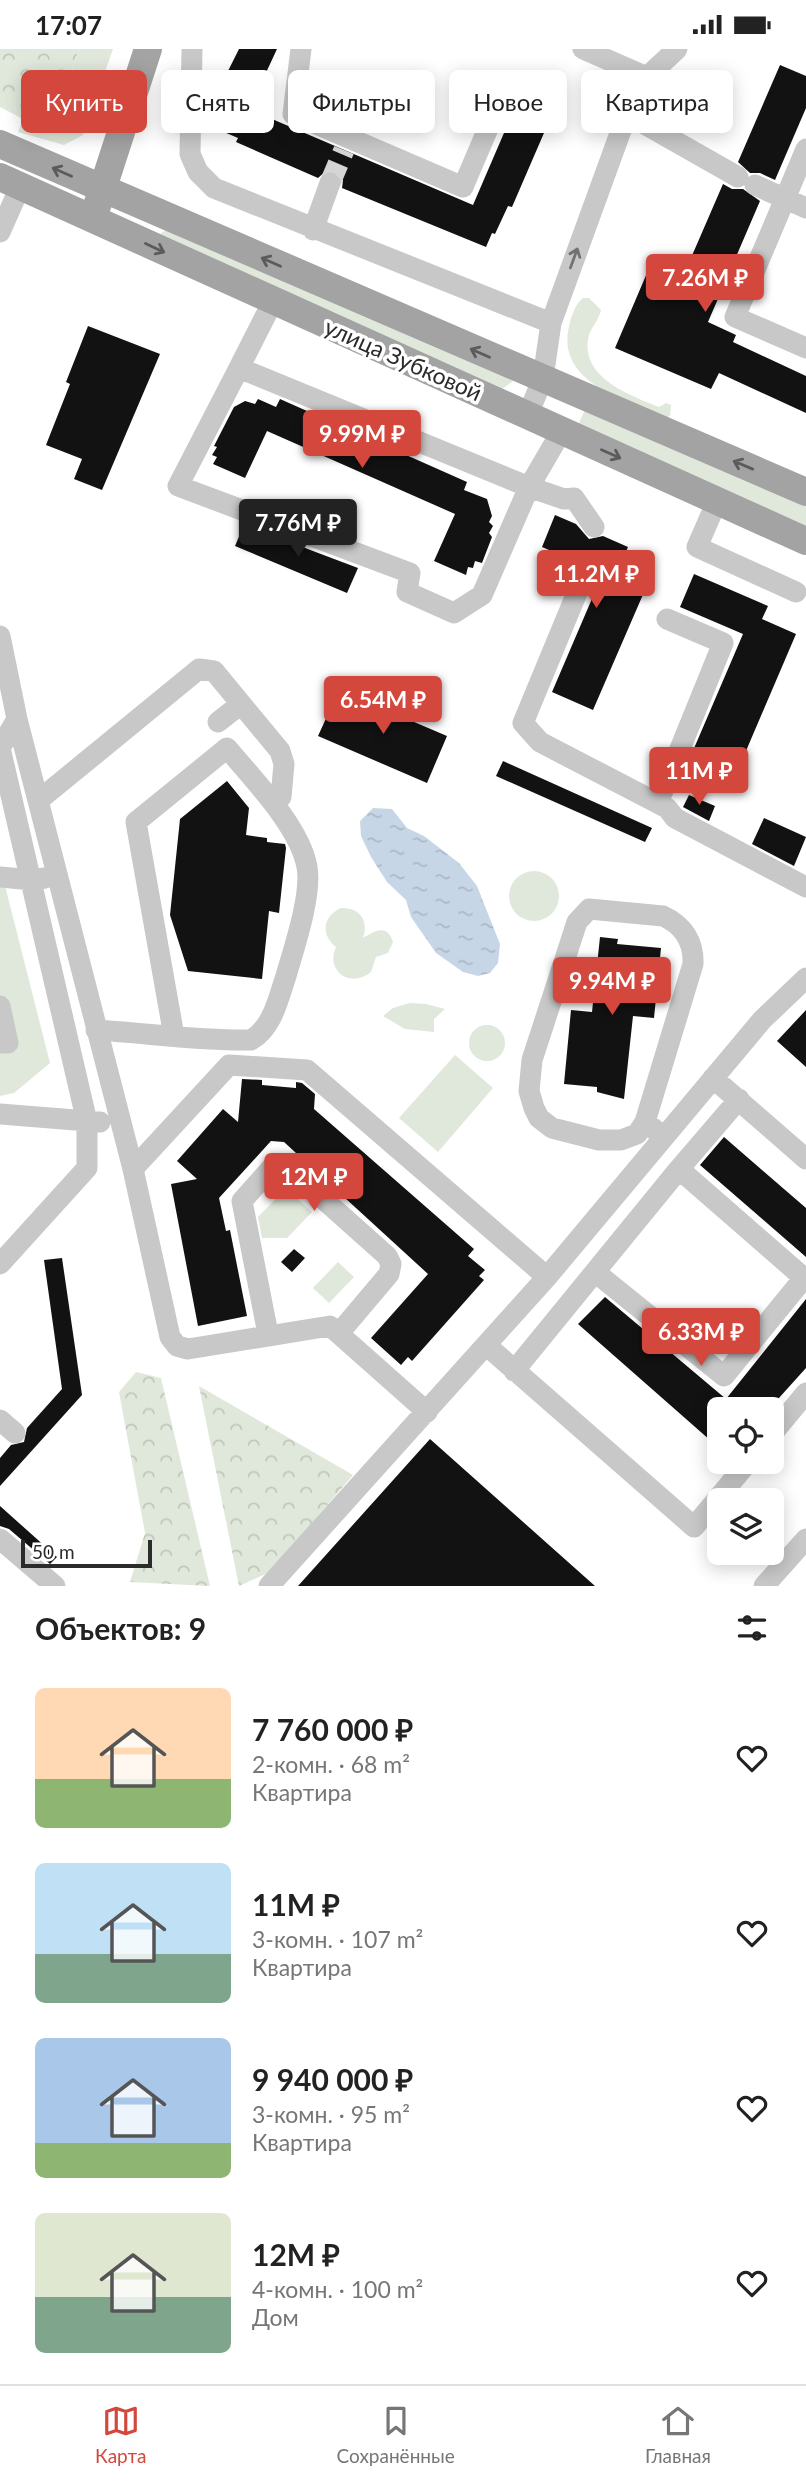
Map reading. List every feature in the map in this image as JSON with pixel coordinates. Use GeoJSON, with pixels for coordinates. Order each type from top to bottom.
{"type":"FeatureCollection","features":[{"type":"Feature","properties":{"kind":"main road"},"geometry":{"type":"LineString","coordinates":[[93,220],[148,49]]}},
{"type":"Feature","properties":{"kind":"main road","name":"улица Зубковой"},"geometry":{"type":"LineString","coordinates":[[0,144],[806,492]]}},
{"type":"Feature","properties":{"kind":"main road","name":"улица Зубковой"},"geometry":{"type":"LineString","coordinates":[[10,182],[272,303],[806,541]]}},
{"type":"Feature","properties":{"kind":"street"},"geometry":{"type":"LineString","coordinates":[[192,49],[188,128],[190,154],[198,172],[214,188],[313,230],[551,323]]}},
{"type":"Feature","properties":{"kind":"street"},"geometry":{"type":"LineString","coordinates":[[302,49],[293,114],[346,144],[463,187],[486,133]]}},
{"type":"Feature","properties":{"kind":"street"},"geometry":{"type":"LineString","coordinates":[[583,49],[631,70]]}},
{"type":"Feature","properties":{"kind":"street"},"geometry":{"type":"LineString","coordinates":[[654,70],[677,49]]}},
{"type":"Feature","properties":{"kind":"street"},"geometry":{"type":"LineString","coordinates":[[527,417],[543,378],[551,323],[620,133]]}},
{"type":"Feature","properties":{"kind":"street"},"geometry":{"type":"LineString","coordinates":[[661,133],[746,181],[806,208]]}},
{"type":"Feature","properties":{"kind":"street"},"geometry":{"type":"LineString","coordinates":[[806,149],[735,317],[806,348]]}},
{"type":"Feature","properties":{"kind":"street"},"geometry":{"type":"LineString","coordinates":[[0,232],[10,182]]}},
{"type":"Feature","properties":{"kind":"street"},"geometry":{"type":"LineString","coordinates":[[313,230],[330,183]]}},
{"type":"Feature","properties":{"kind":"street"},"geometry":{"type":"LineString","coordinates":[[272,303],[178,486],[410,573],[407,592],[454,613],[482,595],[529,487],[561,432]]}},
{"type":"Feature","properties":{"kind":"street"},"geometry":{"type":"LineString","coordinates":[[239,368],[529,487],[564,499],[574,498],[594,527]]}},
{"type":"Feature","properties":{"kind":"street"},"geometry":{"type":"LineString","coordinates":[[717,501],[697,547],[796,592]]}},
{"type":"Feature","properties":{"kind":"street"},"geometry":{"type":"LineString","coordinates":[[581,583],[523,723],[540,742],[667,808],[675,818],[805,882]]}},
{"type":"Feature","properties":{"kind":"street"},"geometry":{"type":"LineString","coordinates":[[658,803],[723,643],[667,618]]}},
{"type":"Feature","properties":{"kind":"street"},"geometry":{"type":"LineString","coordinates":[[0,636],[17,719],[133,1169],[170,1337],[177,1346],[188,1349],[330,1326],[428,1412]]}},
{"type":"Feature","properties":{"kind":"street"},"geometry":{"type":"LineString","coordinates":[[39,800],[199,669],[214,670],[283,757],[281,797]]}},
{"type":"Feature","properties":{"kind":"street"},"geometry":{"type":"LineString","coordinates":[[218,722],[241,703]]}},
{"type":"Feature","properties":{"kind":"street"},"geometry":{"type":"LineString","coordinates":[[0,1264],[87,1168],[87,1122],[1,748],[17,719]]}},
{"type":"Feature","properties":{"kind":"street"},"geometry":{"type":"LineString","coordinates":[[96,1030],[174,1036],[243,1040],[261,1034],[281,990],[307,885],[307,867],[296,842],[258,785],[227,748],[136,822],[174,1036]]}},
{"type":"Feature","properties":{"kind":"street"},"geometry":{"type":"LineString","coordinates":[[0,877],[32,880],[57,875]]}},
{"type":"Feature","properties":{"kind":"street"},"geometry":{"type":"LineString","coordinates":[[589,909],[663,916],[674,921],[684,931],[694,953],[694,964],[645,1122],[637,1134],[621,1140],[572,1136],[552,1128],[539,1118],[528,1091],[532,1060],[577,922],[589,909]]}},
{"type":"Feature","properties":{"kind":"street"},"geometry":{"type":"LineString","coordinates":[[269,1586],[547,1277],[762,1020],[806,978]]}},
{"type":"Feature","properties":{"kind":"street"},"geometry":{"type":"LineString","coordinates":[[0,1006],[8,1043],[0,1042]]}},
{"type":"Feature","properties":{"kind":"street"},"geometry":{"type":"LineString","coordinates":[[133,1169],[229,1065],[307,1070],[547,1277]]}},
{"type":"Feature","properties":{"kind":"street"},"geometry":{"type":"LineString","coordinates":[[713,1078],[806,1159]]}},
{"type":"Feature","properties":{"kind":"street"},"geometry":{"type":"LineString","coordinates":[[514,1371],[739,1099]]}},
{"type":"Feature","properties":{"kind":"street"},"geometry":{"type":"LineString","coordinates":[[0,1114],[119,1123]]}},
{"type":"Feature","properties":{"kind":"street"},"geometry":{"type":"LineString","coordinates":[[645,1122],[664,1137]]}},
{"type":"Feature","properties":{"kind":"street"},"geometry":{"type":"LineString","coordinates":[[268,1335],[242,1201],[274,1165],[279,1164],[285,1165],[387,1256],[391,1264],[389,1274],[340,1332]]}},
{"type":"Feature","properties":{"kind":"street"},"geometry":{"type":"LineString","coordinates":[[595,1272],[724,1376],[804,1278],[679,1169]]}},
{"type":"Feature","properties":{"kind":"street"},"geometry":{"type":"LineString","coordinates":[[486,1345],[694,1527],[738,1474]]}},
{"type":"Feature","properties":{"kind":"street"},"geometry":{"type":"LineString","coordinates":[[784,1420],[806,1393]]}},
{"type":"Feature","properties":{"kind":"street"},"geometry":{"type":"LineString","coordinates":[[0,1539],[55,1586]]}},
{"type":"Feature","properties":{"kind":"street"},"geometry":{"type":"LineString","coordinates":[[764,1586],[806,1539]]}},
{"type":"Feature","properties":{"kind":"green space"},"geometry":{"type":"Polygon","coordinates":[[[0,49],[79,49],[72,70],[21,70],[21,118],[0,107],[0,49]]]}},
{"type":"Feature","properties":{"kind":"green space"},"geometry":{"type":"Polygon","coordinates":[[[79,49],[113,49],[106,70],[72,70],[79,49]]]}},
{"type":"Feature","properties":{"kind":"green space"},"geometry":{"type":"Polygon","coordinates":[[[22,133],[84,133],[64,145],[22,133]]]}},
{"type":"Feature","properties":{"kind":"green space"},"geometry":{"type":"Polygon","coordinates":[[[167,229],[510,376],[513,381],[501,390],[160,234],[167,229]]]}},
{"type":"Feature","properties":{"kind":"green space"},"geometry":{"type":"Polygon","coordinates":[[[583,298],[589,298],[601,310],[589,335],[588,350],[591,362],[599,373],[634,397],[659,407],[666,403],[671,405],[670,416],[665,418],[616,397],[586,378],[575,365],[568,350],[568,332],[571,318],[583,298]]]}},
{"type":"Feature","properties":{"kind":"green space"},"geometry":{"type":"Polygon","coordinates":[[[585,410],[806,502],[806,533],[578,425],[585,410]]]}},
{"type":"Feature","properties":{"kind":"green space"},"geometry":{"type":"Polygon","coordinates":[[[0,866],[50,1063],[14,1093],[0,1096],[0,866]]]}},
{"type":"Feature","properties":{"kind":"green space"},"geometry":{"type":"Polygon","coordinates":[[[534,871],[551,879],[559,896],[551,913],[534,921],[517,913],[509,896],[517,879],[534,871]]]}},
{"type":"Feature","properties":{"kind":"green space"},"geometry":{"type":"Polygon","coordinates":[[[341,908],[353,910],[361,916],[365,926],[363,938],[375,931],[384,930],[393,942],[388,953],[376,957],[371,972],[356,979],[348,978],[337,970],[334,963],[336,947],[326,931],[327,920],[341,908]]]}},
{"type":"Feature","properties":{"kind":"green space"},"geometry":{"type":"Polygon","coordinates":[[[410,1003],[445,1009],[434,1019],[434,1032],[405,1029],[383,1016],[393,1008],[410,1003]]]}},
{"type":"Feature","properties":{"kind":"green space"},"geometry":{"type":"Polygon","coordinates":[[[487,1025],[500,1030],[505,1043],[500,1056],[487,1061],[474,1056],[469,1043],[474,1030],[487,1025]]]}},
{"type":"Feature","properties":{"kind":"green space"},"geometry":{"type":"Polygon","coordinates":[[[455,1055],[493,1088],[438,1152],[399,1118],[455,1055]]]}},
{"type":"Feature","properties":{"kind":"green space"},"geometry":{"type":"Polygon","coordinates":[[[286,1188],[312,1212],[287,1238],[262,1238],[258,1217],[286,1188]]]}},
{"type":"Feature","properties":{"kind":"green space"},"geometry":{"type":"Polygon","coordinates":[[[338,1262],[354,1277],[329,1303],[313,1288],[338,1262]]]}},
{"type":"Feature","properties":{"kind":"green space"},"geometry":{"type":"Polygon","coordinates":[[[136,1372],[161,1378],[210,1586],[130,1582],[145,1533],[119,1392],[136,1372]]]}},
{"type":"Feature","properties":{"kind":"green space"},"geometry":{"type":"Polygon","coordinates":[[[199,1386],[353,1475],[270,1572],[239,1586],[199,1386]]]}},
{"type":"Feature","properties":{"kind":"water"},"geometry":{"type":"Polygon","coordinates":[[[373,808],[392,809],[407,828],[424,836],[459,863],[477,886],[500,944],[498,963],[490,973],[478,976],[463,972],[436,953],[411,917],[406,900],[387,882],[361,836],[360,821],[373,808]]]}},
{"type":"Feature","properties":{"kind":"building"},"geometry":{"type":"Polygon","coordinates":[[[239,49],[277,49],[267,70],[228,70],[239,49]]]}},
{"type":"Feature","properties":{"kind":"building"},"geometry":{"type":"Polygon","coordinates":[[[780,65],[806,76],[806,108],[775,180],[760,173],[750,173],[738,162],[780,65]]]}},
{"type":"Feature","properties":{"kind":"building"},"geometry":{"type":"Polygon","coordinates":[[[274,120],[288,126],[288,133],[305,133],[473,205],[504,133],[544,133],[512,207],[508,206],[486,247],[342,188],[343,180],[335,171],[327,170],[318,178],[236,142],[238,138],[226,133],[274,133],[274,120]]]}},
{"type":"Feature","properties":{"kind":"building"},"geometry":{"type":"Polygon","coordinates":[[[723,184],[732,189],[743,189],[760,201],[708,322],[736,335],[733,342],[806,376],[806,413],[719,373],[711,389],[615,348],[650,266],[681,281],[723,184]]]}},
{"type":"Feature","properties":{"kind":"building"},"geometry":{"type":"Polygon","coordinates":[[[88,326],[160,354],[102,490],[74,479],[82,459],[46,445],[70,384],[66,382],[88,326]]]}},
{"type":"Feature","properties":{"kind":"building"},"geometry":{"type":"Polygon","coordinates":[[[258,399],[276,407],[280,399],[467,482],[464,490],[487,499],[492,516],[489,522],[493,526],[489,533],[492,537],[482,563],[475,561],[473,568],[468,567],[466,575],[434,561],[455,514],[267,431],[245,478],[213,464],[217,457],[212,455],[217,447],[214,446],[234,407],[245,401],[255,404],[258,399]]]}},
{"type":"Feature","properties":{"kind":"building"},"geometry":{"type":"Polygon","coordinates":[[[555,515],[576,524],[589,539],[603,536],[628,547],[621,563],[651,576],[593,710],[552,692],[603,573],[542,547],[555,515]]]}},
{"type":"Feature","properties":{"kind":"building"},"geometry":{"type":"Polygon","coordinates":[[[244,525],[358,568],[347,593],[235,546],[244,525]]]}},
{"type":"Feature","properties":{"kind":"building"},"geometry":{"type":"Polygon","coordinates":[[[694,574],[768,606],[762,619],[796,634],[737,772],[692,753],[743,634],[680,607],[694,574]]]}},
{"type":"Feature","properties":{"kind":"building"},"geometry":{"type":"Polygon","coordinates":[[[339,690],[447,736],[427,783],[318,736],[339,690]]]}},
{"type":"Feature","properties":{"kind":"building"},"geometry":{"type":"Polygon","coordinates":[[[503,761],[652,828],[645,842],[496,776],[503,761]]]}},
{"type":"Feature","properties":{"kind":"building"},"geometry":{"type":"Polygon","coordinates":[[[227,781],[249,808],[246,835],[267,838],[267,842],[285,844],[286,848],[279,913],[269,911],[262,979],[188,971],[170,915],[180,819],[227,781]]]}},
{"type":"Feature","properties":{"kind":"building"},"geometry":{"type":"Polygon","coordinates":[[[689,795],[715,806],[709,821],[683,807],[689,795]]]}},
{"type":"Feature","properties":{"kind":"building"},"geometry":{"type":"Polygon","coordinates":[[[764,818],[806,837],[794,866],[752,844],[764,818]]]}},
{"type":"Feature","properties":{"kind":"building"},"geometry":{"type":"Polygon","coordinates":[[[600,937],[618,939],[617,944],[661,948],[654,1018],[633,1016],[624,1099],[597,1092],[597,1087],[564,1084],[571,1010],[592,1012],[600,937]]]}},
{"type":"Feature","properties":{"kind":"building"},"geometry":{"type":"Polygon","coordinates":[[[806,1010],[806,1067],[777,1041],[806,1010]]]}},
{"type":"Feature","properties":{"kind":"building"},"geometry":{"type":"Polygon","coordinates":[[[242,1079],[262,1080],[262,1085],[296,1088],[296,1082],[302,1083],[315,1094],[314,1109],[474,1249],[468,1256],[485,1270],[479,1276],[484,1280],[412,1361],[408,1357],[401,1365],[371,1338],[428,1274],[284,1142],[271,1141],[219,1198],[226,1231],[230,1230],[247,1316],[198,1326],[171,1184],[197,1179],[177,1161],[223,1109],[238,1122],[242,1079]]]}},
{"type":"Feature","properties":{"kind":"building"},"geometry":{"type":"Polygon","coordinates":[[[724,1137],[806,1208],[806,1257],[700,1165],[724,1137]]]}},
{"type":"Feature","properties":{"kind":"building"},"geometry":{"type":"Polygon","coordinates":[[[294,1249],[305,1258],[292,1272],[281,1262],[294,1249]]]}},
{"type":"Feature","properties":{"kind":"building"},"geometry":{"type":"Polygon","coordinates":[[[62,1258],[82,1395],[0,1486],[0,1458],[11,1445],[24,1442],[27,1428],[62,1389],[44,1260],[62,1258]]]}},
{"type":"Feature","properties":{"kind":"building"},"geometry":{"type":"Polygon","coordinates":[[[605,1297],[724,1397],[707,1397],[707,1437],[578,1324],[605,1297]]]}},
{"type":"Feature","properties":{"kind":"building"},"geometry":{"type":"Polygon","coordinates":[[[806,1299],[806,1368],[780,1397],[728,1397],[806,1299]]]}},
{"type":"Feature","properties":{"kind":"building"},"geometry":{"type":"Polygon","coordinates":[[[430,1439],[595,1586],[298,1586],[430,1439]]]}},
{"type":"Feature","properties":{"kind":"building"},"geometry":{"type":"Polygon","coordinates":[[[0,1506],[57,1557],[50,1564],[9,1529],[0,1526],[0,1506]]]}},
{"type":"Feature","properties":{"kind":"tunnel"},"geometry":{"type":"LineString","coordinates":[[330,183],[344,150]]}}]}
